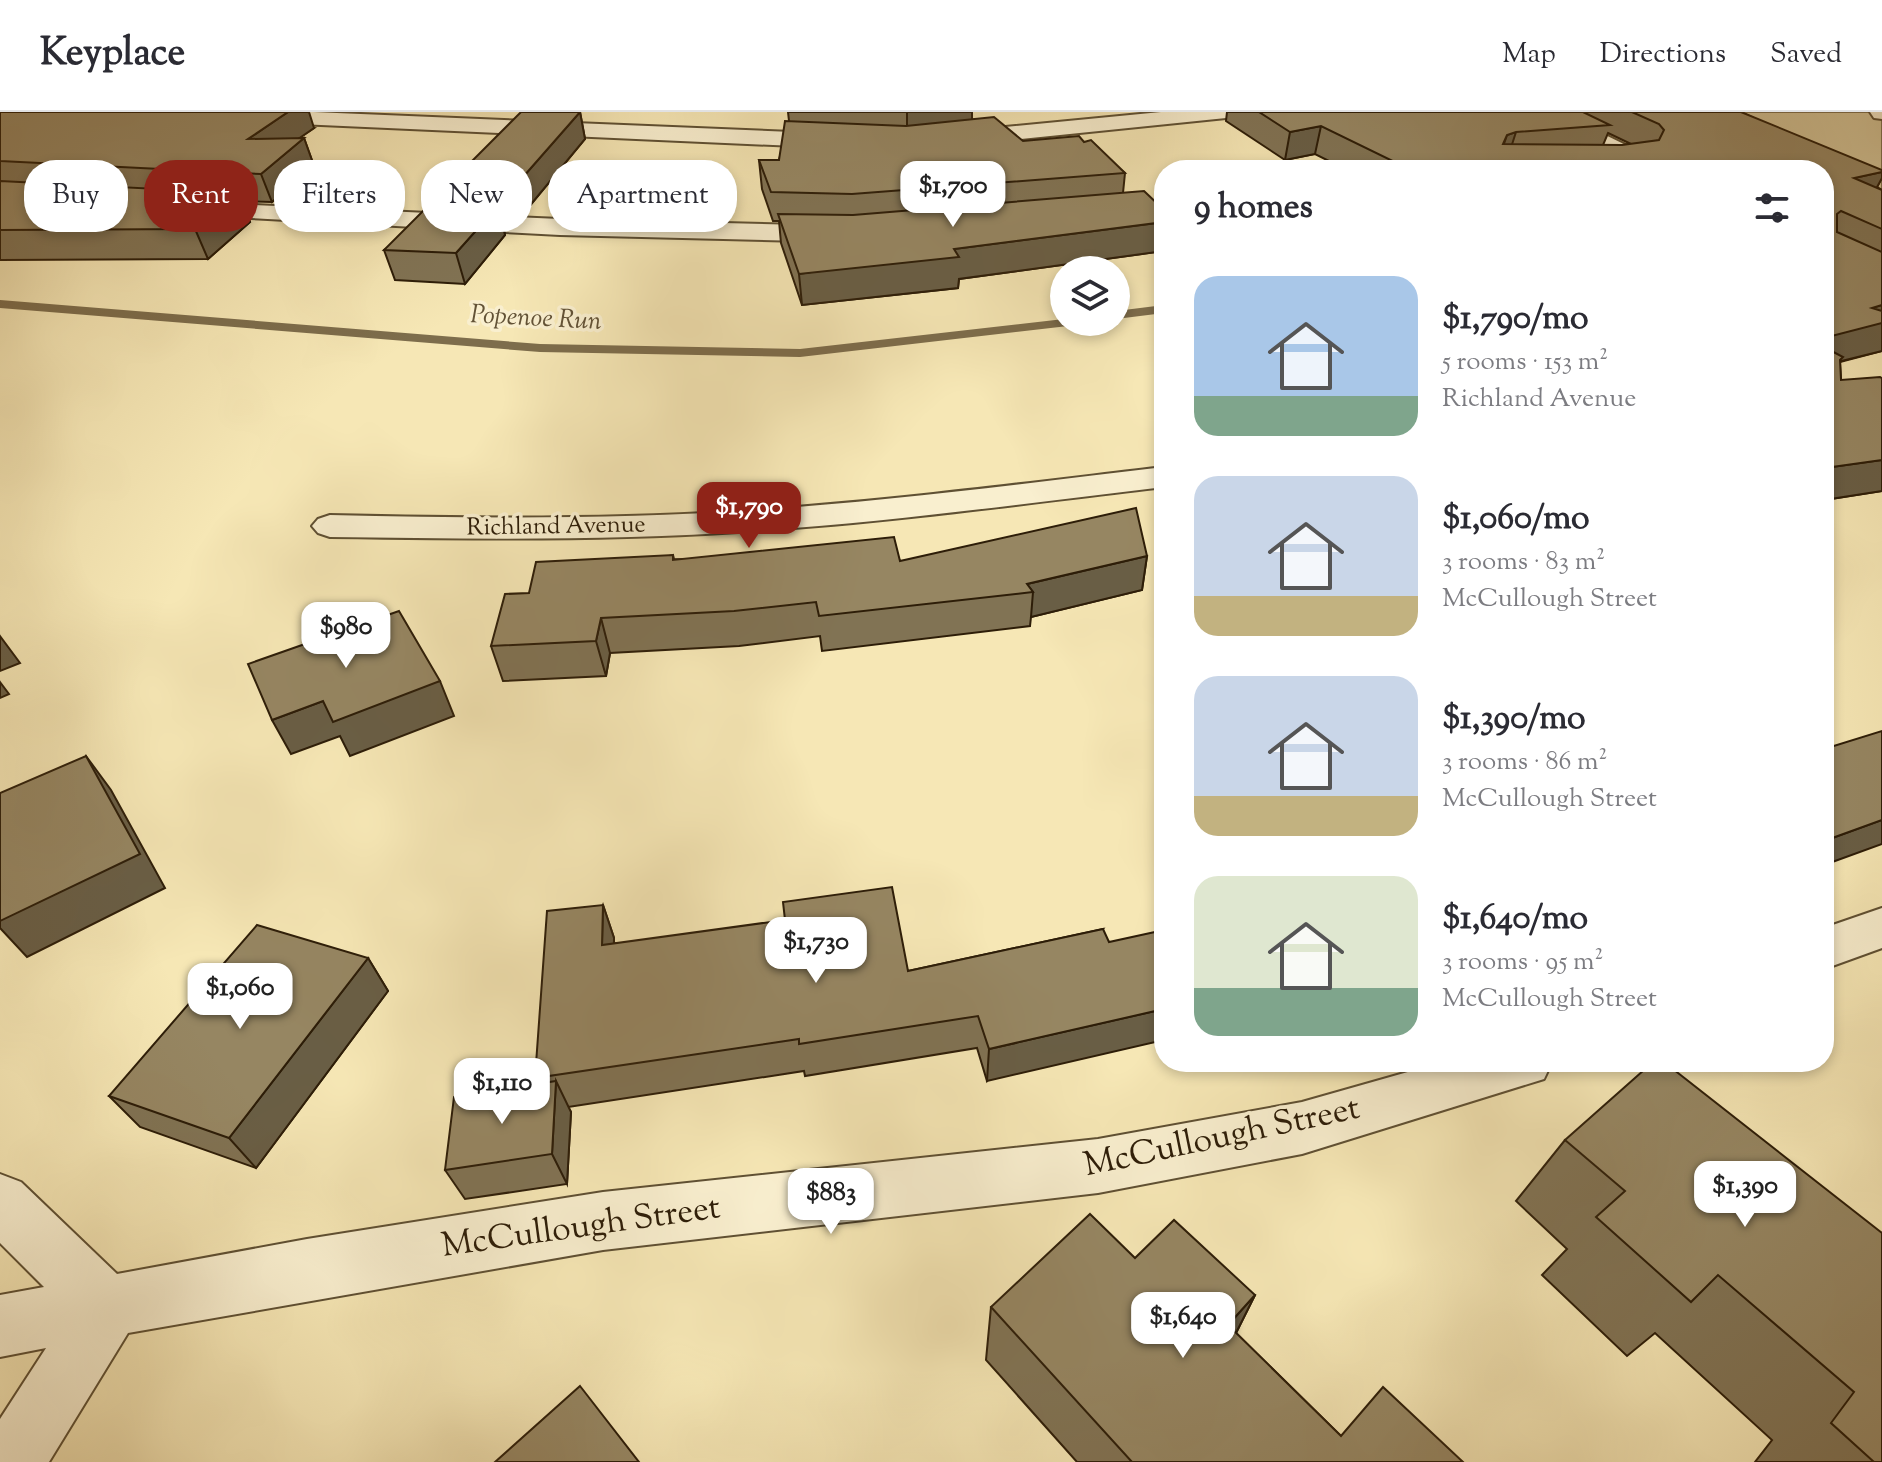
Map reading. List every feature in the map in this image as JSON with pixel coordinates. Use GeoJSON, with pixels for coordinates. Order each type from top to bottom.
{"type":"FeatureCollection","features":[{"type":"Feature","properties":{"kind":"street"},"geometry":{"type":"LineString","coordinates":[[163,112],[859,141]]}},
{"type":"Feature","properties":{"kind":"street"},"geometry":{"type":"LineString","coordinates":[[935,140],[1226,112]]}},
{"type":"Feature","properties":{"kind":"street"},"geometry":{"type":"LineString","coordinates":[[1541,112],[1639,160]]}},
{"type":"Feature","properties":{"kind":"street"},"geometry":{"type":"LineString","coordinates":[[258,212],[560,227],[868,233]]}},
{"type":"Feature","properties":{"kind":"street","name":"Richland Avenue"},"geometry":{"type":"LineString","coordinates":[[330,526],[566,529],[696,524],[831,515],[1154,478]]}},
{"type":"Feature","properties":{"kind":"street"},"geometry":{"type":"LineString","coordinates":[[1834,945],[1882,928]]}},
{"type":"Feature","properties":{"kind":"street","name":"McCullough Street"},"geometry":{"type":"LineString","coordinates":[[0,1326],[307,1269],[603,1221],[1098,1166],[1302,1128],[1491,1072]]}},
{"type":"Feature","properties":{"kind":"street"},"geometry":{"type":"LineString","coordinates":[[0,1202],[108,1308],[11,1462]]}},
{"type":"Feature","properties":{"kind":"shaded area"},"geometry":{"type":"Polygon","coordinates":[[[1720,112],[1882,112],[1882,193],[1834,169],[1834,160],[1816,160],[1720,112]]]}},
{"type":"Feature","properties":{"kind":"building"},"geometry":{"type":"Polygon","coordinates":[[[0,112],[288,112],[248,139],[304,138],[261,174],[258,174],[258,160],[144,160],[144,168],[128,167],[128,160],[0,161],[0,112]]]}},
{"type":"Feature","properties":{"kind":"building"},"geometry":{"type":"Polygon","coordinates":[[[521,112],[580,112],[532,167],[532,160],[473,160],[521,112]]]}},
{"type":"Feature","properties":{"kind":"building"},"geometry":{"type":"Polygon","coordinates":[[[1259,112],[1583,112],[1610,125],[1516,132],[1507,135],[1503,144],[1622,145],[1659,140],[1664,130],[1659,124],[1632,112],[1741,112],[1882,170],[1854,178],[1882,190],[1882,229],[1841,211],[1837,214],[1837,232],[1882,252],[1882,305],[1872,308],[1882,311],[1882,323],[1834,335],[1834,160],[1391,160],[1321,126],[1290,132],[1259,112]]]}},
{"type":"Feature","properties":{"kind":"building"},"geometry":{"type":"Polygon","coordinates":[[[994,117],[1023,141],[1079,136],[1084,142],[1091,140],[1125,173],[852,194],[771,192],[759,160],[779,160],[785,121],[906,126],[994,117]]]}},
{"type":"Feature","properties":{"kind":"building"},"geometry":{"type":"Polygon","coordinates":[[[0,181],[24,182],[24,230],[0,230],[0,181]]]}},
{"type":"Feature","properties":{"kind":"building"},"geometry":{"type":"Polygon","coordinates":[[[128,187],[144,188],[144,229],[128,229],[128,187]]]}},
{"type":"Feature","properties":{"kind":"building"},"geometry":{"type":"Polygon","coordinates":[[[1144,191],[1154,200],[1154,223],[954,249],[959,257],[799,274],[778,214],[853,215],[1144,191]]]}},
{"type":"Feature","properties":{"kind":"building"},"geometry":{"type":"Polygon","coordinates":[[[421,213],[421,232],[475,232],[456,253],[384,250],[421,213]]]}},
{"type":"Feature","properties":{"kind":"building"},"geometry":{"type":"Polygon","coordinates":[[[1834,352],[1843,357],[1840,360],[1841,380],[1882,378],[1882,460],[1834,467],[1834,352]]]}},
{"type":"Feature","properties":{"kind":"building"},"geometry":{"type":"Polygon","coordinates":[[[1136,508],[1147,556],[1027,584],[1033,592],[819,616],[816,602],[734,611],[601,618],[596,641],[491,646],[505,594],[529,593],[536,562],[673,555],[673,560],[894,537],[900,561],[1136,508]]]}},
{"type":"Feature","properties":{"kind":"building"},"geometry":{"type":"Polygon","coordinates":[[[399,611],[440,681],[333,722],[323,701],[272,720],[248,664],[399,611]]]}},
{"type":"Feature","properties":{"kind":"building"},"geometry":{"type":"Polygon","coordinates":[[[1882,731],[1882,820],[1834,837],[1834,746],[1882,731]]]}},
{"type":"Feature","properties":{"kind":"building"},"geometry":{"type":"Polygon","coordinates":[[[86,756],[140,854],[0,921],[0,793],[86,756]]]}},
{"type":"Feature","properties":{"kind":"building"},"geometry":{"type":"Polygon","coordinates":[[[892,887],[908,971],[1103,929],[1109,942],[1154,932],[1154,1011],[989,1049],[978,1016],[799,1044],[799,1039],[535,1078],[547,911],[603,905],[602,945],[785,920],[783,902],[892,887]]]}},
{"type":"Feature","properties":{"kind":"building"},"geometry":{"type":"Polygon","coordinates":[[[257,925],[368,958],[229,1138],[109,1096],[257,925]]]}},
{"type":"Feature","properties":{"kind":"building"},"geometry":{"type":"Polygon","coordinates":[[[1642,1072],[1677,1072],[1882,1233],[1882,1462],[1874,1462],[1831,1423],[1854,1392],[1718,1275],[1691,1302],[1596,1217],[1625,1191],[1565,1140],[1642,1072]]]}},
{"type":"Feature","properties":{"kind":"building"},"geometry":{"type":"Polygon","coordinates":[[[556,1081],[552,1154],[445,1170],[454,1097],[556,1081]]]}},
{"type":"Feature","properties":{"kind":"building"},"geometry":{"type":"Polygon","coordinates":[[[1090,1214],[1135,1258],[1174,1220],[1255,1295],[1228,1325],[1341,1436],[1383,1387],[1463,1462],[1132,1462],[991,1307],[1090,1214]]]}},
{"type":"Feature","properties":{"kind":"building"},"geometry":{"type":"Polygon","coordinates":[[[580,1386],[639,1462],[495,1462],[580,1386]]]}},
{"type":"Feature","properties":{"kind":"waterway","name":"Popenoe Run"},"geometry":{"type":"LineString","coordinates":[[0,304],[540,348],[800,353],[1050,324]]}},
{"type":"Feature","properties":{"kind":"waterway","name":"Popenoe Run"},"geometry":{"type":"LineString","coordinates":[[1130,313],[1154,310]]}}]}
